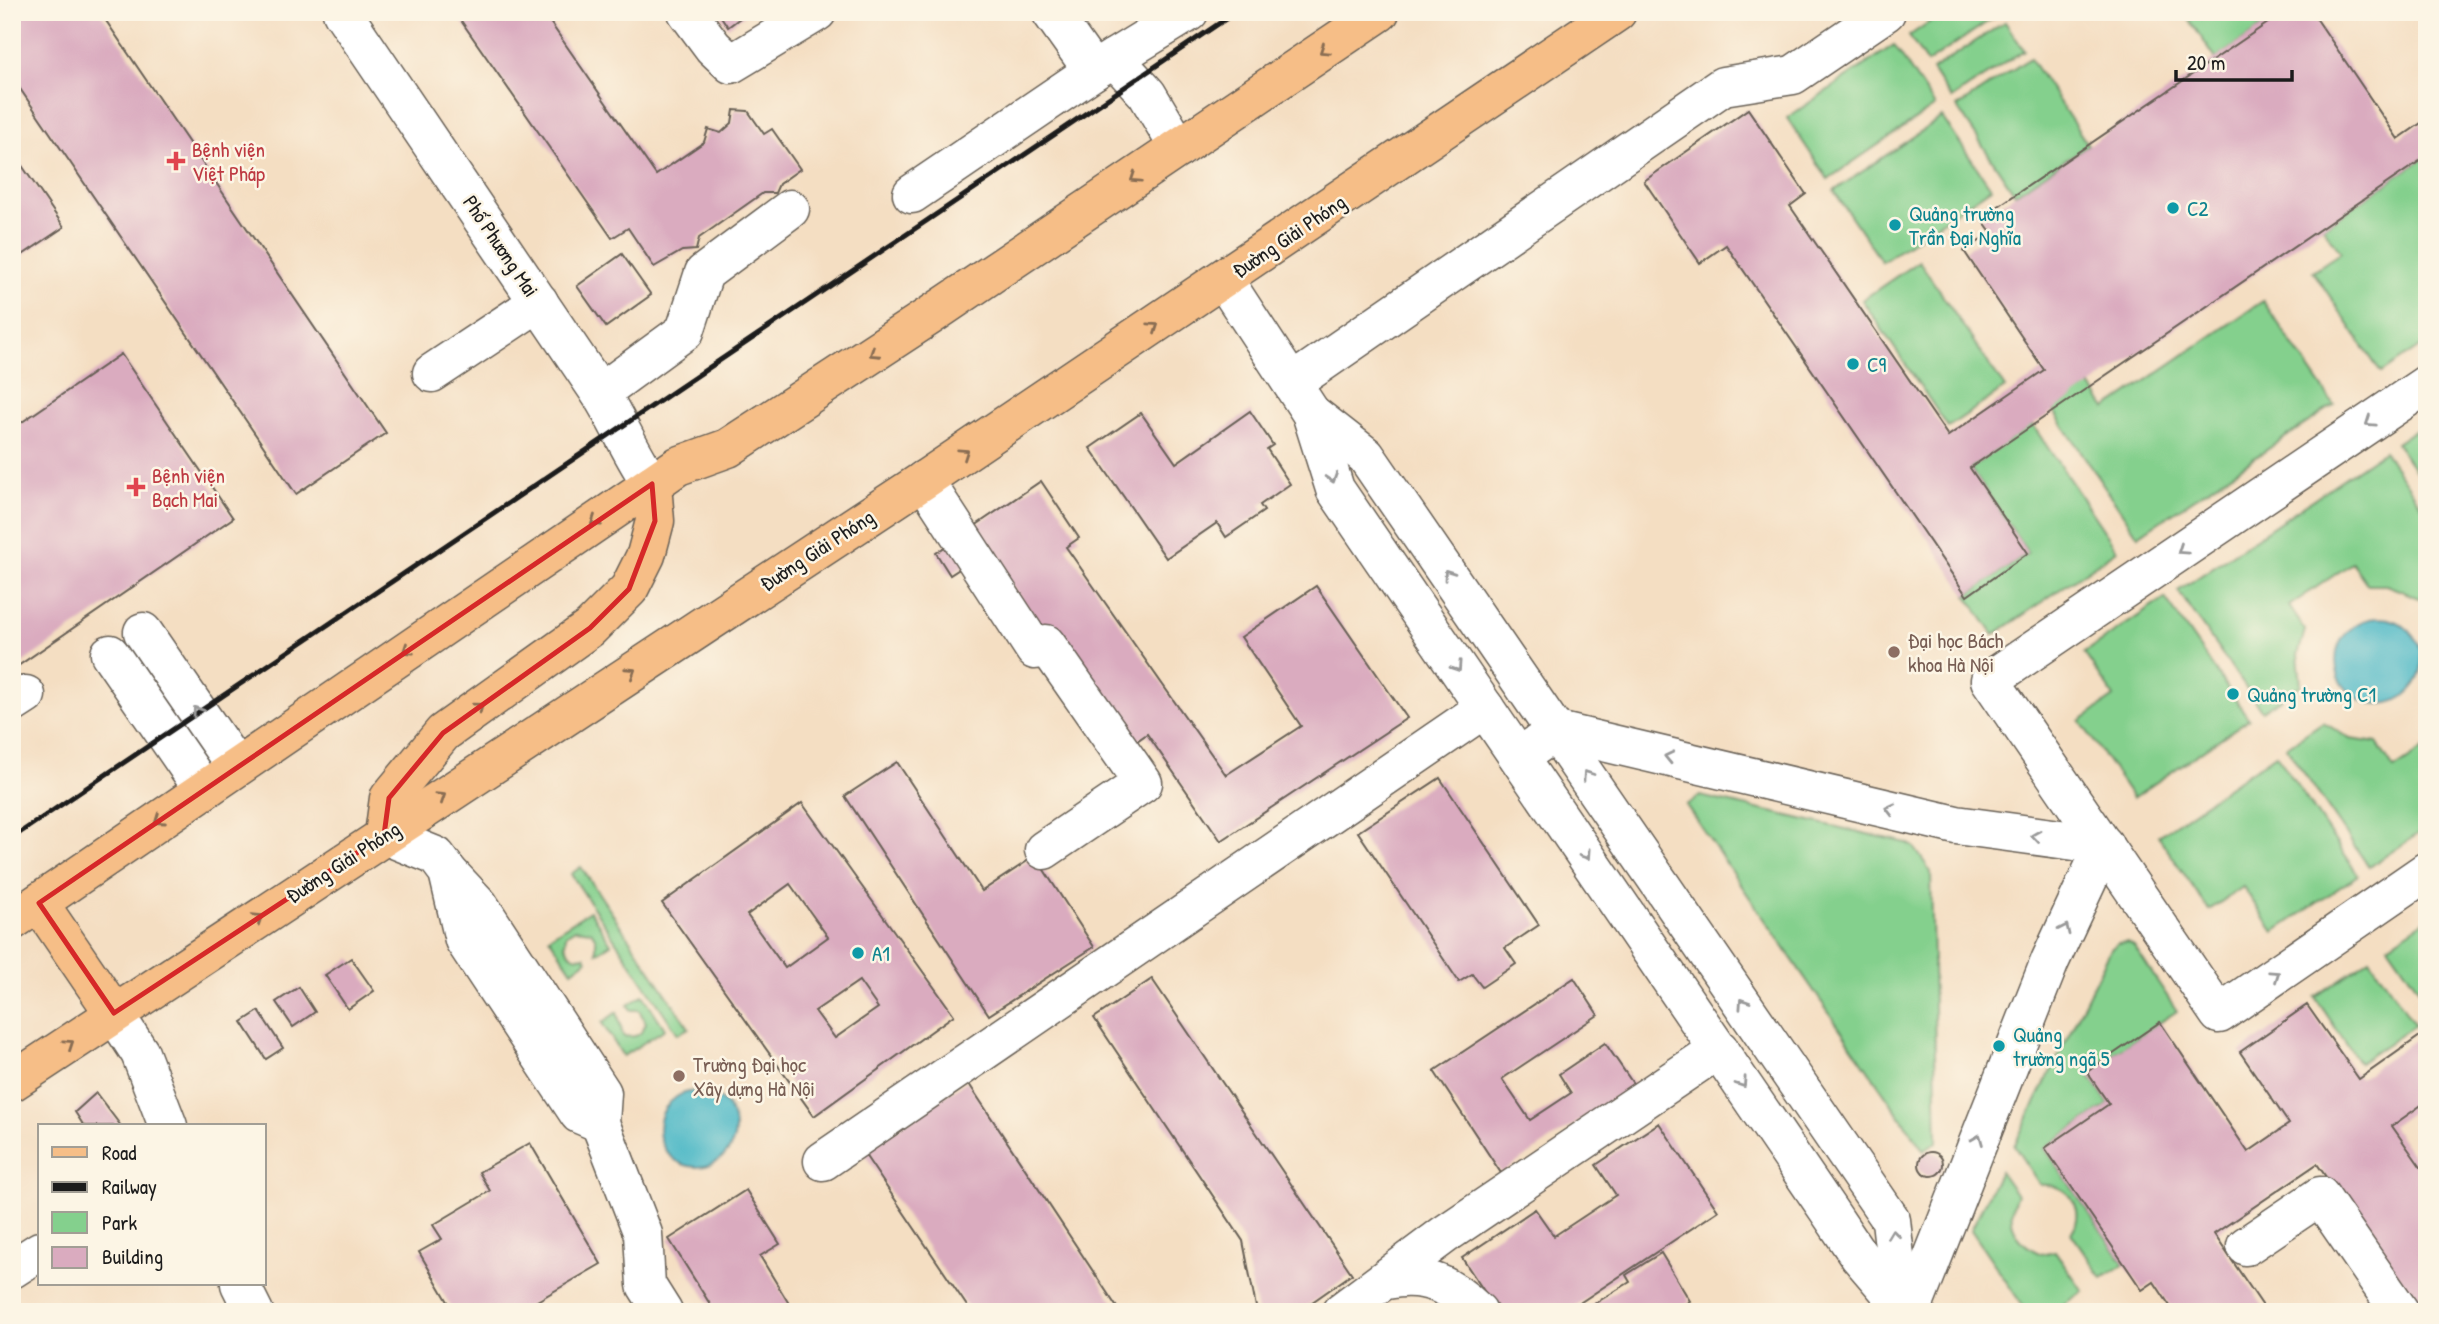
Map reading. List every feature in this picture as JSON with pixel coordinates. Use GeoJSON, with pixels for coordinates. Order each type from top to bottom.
{"type":"FeatureCollection","features":[{"type":"Feature","properties":{"kind":"main road"},"geometry":{"type":"LineString","coordinates":[[114,1013],[26,912],[678,466],[728,448],[1380,12]]}},
{"type":"Feature","properties":{"kind":"main road","name":"Đường Giải Phóng"},"geometry":{"type":"LineString","coordinates":[[12,1082],[1224,280],[1617,12]]}},
{"type":"Feature","properties":{"kind":"main road"},"geometry":{"type":"LineString","coordinates":[[384,835],[389,798],[443,733],[590,628],[628,589],[646,555],[655,521],[652,484]]}},
{"type":"Feature","properties":{"kind":"street","name":"Phố Phương Mai"},"geometry":{"type":"LineString","coordinates":[[342,12],[600,393],[621,426],[628,449],[652,484]]}},
{"type":"Feature","properties":{"kind":"street"},"geometry":{"type":"LineString","coordinates":[[687,12],[713,47],[732,64],[817,12]]}},
{"type":"Feature","properties":{"kind":"street"},"geometry":{"type":"LineString","coordinates":[[1051,12],[1103,64],[1147,94],[1179,148]]}},
{"type":"Feature","properties":{"kind":"street"},"geometry":{"type":"LineString","coordinates":[[912,194],[1103,64],[1189,12]]}},
{"type":"Feature","properties":{"kind":"street"},"geometry":{"type":"LineString","coordinates":[[1302,398],[1723,86],[1793,75],[1886,12]]}},
{"type":"Feature","properties":{"kind":"street"},"geometry":{"type":"LineString","coordinates":[[600,393],[685,331],[704,273],[790,209]]}},
{"type":"Feature","properties":{"kind":"street"},"geometry":{"type":"LineString","coordinates":[[1224,280],[1302,398],[1335,489],[1859,1256],[1906,1309]]}},
{"type":"Feature","properties":{"kind":"street"},"geometry":{"type":"LineString","coordinates":[[432,373],[539,302]]}},
{"type":"Feature","properties":{"kind":"street"},"geometry":{"type":"LineString","coordinates":[[2427,384],[1990,680],[2218,1014],[2427,871]]}},
{"type":"Feature","properties":{"kind":"street"},"geometry":{"type":"LineString","coordinates":[[1302,398],[1366,456],[1891,1220],[1906,1309]]}},
{"type":"Feature","properties":{"kind":"street"},"geometry":{"type":"LineString","coordinates":[[924,480],[1035,650],[1046,644],[1143,783],[1044,850]]}},
{"type":"Feature","properties":{"kind":"street"},"geometry":{"type":"LineString","coordinates":[[143,632],[236,768]]}},
{"type":"Feature","properties":{"kind":"street"},"geometry":{"type":"LineString","coordinates":[[110,654],[203,789]]}},
{"type":"Feature","properties":{"kind":"street"},"geometry":{"type":"LineString","coordinates":[[823,1160],[1485,708]]}},
{"type":"Feature","properties":{"kind":"street"},"geometry":{"type":"LineString","coordinates":[[1519,757],[1557,731],[1956,825],[2104,845]]}},
{"type":"Feature","properties":{"kind":"street"},"geometry":{"type":"LineString","coordinates":[[384,835],[436,856],[448,872],[464,940],[579,1114],[600,1123],[643,1234],[646,1285],[663,1312]]}},
{"type":"Feature","properties":{"kind":"street"},"geometry":{"type":"LineString","coordinates":[[1906,1309],[2045,974],[2104,845]]}},
{"type":"Feature","properties":{"kind":"street"},"geometry":{"type":"LineString","coordinates":[[114,1013],[140,1053],[167,1124]]}},
{"type":"Feature","properties":{"kind":"street"},"geometry":{"type":"LineString","coordinates":[[1341,1312],[1444,1235],[1718,1049]]}},
{"type":"Feature","properties":{"kind":"street"},"geometry":{"type":"LineString","coordinates":[[2246,1246],[2320,1196],[2400,1312]]}},
{"type":"Feature","properties":{"kind":"street"},"geometry":{"type":"LineString","coordinates":[[12,1269],[38,1252]]}},
{"type":"Feature","properties":{"kind":"street"},"geometry":{"type":"LineString","coordinates":[[1387,1280],[1425,1277],[1447,1286],[1478,1312]]}},
{"type":"Feature","properties":{"kind":"street"},"geometry":{"type":"LineString","coordinates":[[241,1286],[254,1312]]}},
{"type":"Feature","properties":{"kind":"highlighted area"},"geometry":{"type":"Polygon","coordinates":[[[652,484],[655,521],[629,589],[590,628],[443,733],[389,798],[384,835],[114,1013],[39,903],[652,484]]]}},
{"type":"Feature","properties":{"kind":"green space"},"geometry":{"type":"Polygon","coordinates":[[[1944,12],[1999,14],[1927,63],[1909,36],[1944,12]]]}},
{"type":"Feature","properties":{"kind":"green space"},"geometry":{"type":"Polygon","coordinates":[[[2184,12],[2284,12],[2216,59],[2184,12]]]}},
{"type":"Feature","properties":{"kind":"green space"},"geometry":{"type":"Polygon","coordinates":[[[2005,22],[2024,50],[1951,99],[1932,70],[2005,22]]]}},
{"type":"Feature","properties":{"kind":"green space"},"geometry":{"type":"Polygon","coordinates":[[[1894,45],[1935,106],[1828,179],[1787,118],[1894,45]]]}},
{"type":"Feature","properties":{"kind":"green space"},"geometry":{"type":"Polygon","coordinates":[[[2030,58],[2088,145],[2015,194],[1957,107],[2030,58]]]}},
{"type":"Feature","properties":{"kind":"green space"},"geometry":{"type":"Polygon","coordinates":[[[1942,117],[1991,188],[1882,262],[1834,191],[1942,117]]]}},
{"type":"Feature","properties":{"kind":"green space"},"geometry":{"type":"Polygon","coordinates":[[[2427,156],[2427,342],[2381,373],[2313,271],[2341,252],[2323,227],[2427,156]]]}},
{"type":"Feature","properties":{"kind":"green space"},"geometry":{"type":"Polygon","coordinates":[[[1919,261],[2005,388],[1948,427],[1862,300],[1919,261]]]}},
{"type":"Feature","properties":{"kind":"green space"},"geometry":{"type":"Polygon","coordinates":[[[2263,301],[2334,405],[2138,536],[2053,410],[2090,385],[2106,408],[2263,301]]]}},
{"type":"Feature","properties":{"kind":"green space"},"geometry":{"type":"Polygon","coordinates":[[[2427,422],[2427,488],[2396,443],[2427,422]]]}},
{"type":"Feature","properties":{"kind":"green space"},"geometry":{"type":"Polygon","coordinates":[[[2032,424],[2117,550],[1994,635],[1967,596],[2028,553],[1970,468],[2032,424]]]}},
{"type":"Feature","properties":{"kind":"green space"},"geometry":{"type":"Polygon","coordinates":[[[2384,451],[2427,513],[2427,601],[2386,585],[2368,585],[2352,563],[2289,606],[2305,630],[2298,655],[2301,685],[2262,711],[2178,591],[2384,451]]]}},
{"type":"Feature","properties":{"kind":"green space"},"geometry":{"type":"Polygon","coordinates":[[[2165,598],[2249,719],[2133,798],[2080,721],[2114,697],[2084,653],[2165,598]]]}},
{"type":"Feature","properties":{"kind":"green space"},"geometry":{"type":"Polygon","coordinates":[[[2323,722],[2350,739],[2377,743],[2394,769],[2427,747],[2427,828],[2369,867],[2286,747],[2323,722]]]}},
{"type":"Feature","properties":{"kind":"green space"},"geometry":{"type":"Polygon","coordinates":[[[2276,754],[2358,875],[2274,932],[2243,887],[2209,910],[2158,836],[2276,754]]]}},
{"type":"Feature","properties":{"kind":"green space"},"geometry":{"type":"Polygon","coordinates":[[[1700,796],[1907,843],[1914,847],[1931,872],[1937,1142],[1924,1151],[1686,805],[1700,796]]]}},
{"type":"Feature","properties":{"kind":"green space"},"geometry":{"type":"Polygon","coordinates":[[[581,867],[689,1028],[678,1034],[571,874],[581,867]]]}},
{"type":"Feature","properties":{"kind":"green space"},"geometry":{"type":"Polygon","coordinates":[[[590,911],[611,944],[596,953],[596,939],[591,931],[575,929],[566,935],[565,945],[569,951],[575,956],[585,956],[587,960],[572,971],[549,937],[590,911]]]}},
{"type":"Feature","properties":{"kind":"green space"},"geometry":{"type":"Polygon","coordinates":[[[2427,919],[2427,1001],[2388,945],[2427,919]]]}},
{"type":"Feature","properties":{"kind":"green space"},"geometry":{"type":"Polygon","coordinates":[[[2127,942],[2134,946],[2177,1011],[2087,1072],[2109,1104],[2045,1148],[2124,1264],[2102,1278],[2071,1233],[2077,1215],[2072,1199],[2058,1188],[2040,1185],[2014,1146],[2111,949],[2118,943],[2127,942]]]}},
{"type":"Feature","properties":{"kind":"green space"},"geometry":{"type":"Polygon","coordinates":[[[2370,959],[2415,1025],[2359,1063],[2315,997],[2370,959]]]}},
{"type":"Feature","properties":{"kind":"green space"},"geometry":{"type":"Polygon","coordinates":[[[643,995],[665,1029],[623,1056],[602,1023],[617,1012],[623,1036],[638,1035],[646,1023],[639,1010],[631,1010],[628,1005],[643,995]]]}},
{"type":"Feature","properties":{"kind":"green space"},"geometry":{"type":"Polygon","coordinates":[[[2000,1171],[2017,1195],[2013,1205],[2012,1222],[2019,1238],[2042,1254],[2055,1251],[2083,1291],[2052,1312],[2027,1312],[1971,1230],[2000,1171]]]}},
{"type":"Feature","properties":{"kind":"water"},"geometry":{"type":"Polygon","coordinates":[[[2379,618],[2403,625],[2415,637],[2422,661],[2415,685],[2403,697],[2379,704],[2355,697],[2343,685],[2336,661],[2343,637],[2355,625],[2379,618]]]}},
{"type":"Feature","properties":{"kind":"water"},"geometry":{"type":"Polygon","coordinates":[[[697,1091],[711,1094],[724,1102],[732,1115],[735,1129],[732,1143],[724,1156],[711,1164],[697,1167],[683,1164],[670,1156],[662,1143],[659,1129],[662,1115],[670,1102],[683,1094],[697,1091]]]}},
{"type":"Feature","properties":{"kind":"building"},"geometry":{"type":"Polygon","coordinates":[[[12,12],[100,12],[386,433],[296,494],[12,77],[12,12]]]}},
{"type":"Feature","properties":{"kind":"building"},"geometry":{"type":"Polygon","coordinates":[[[455,12],[543,12],[656,175],[704,142],[708,129],[721,133],[732,123],[734,110],[748,111],[764,134],[772,129],[800,169],[779,184],[775,193],[763,193],[699,238],[696,250],[682,251],[654,267],[628,228],[612,238],[455,12]]]}},
{"type":"Feature","properties":{"kind":"building"},"geometry":{"type":"Polygon","coordinates":[[[718,12],[748,12],[728,27],[718,12]]]}},
{"type":"Feature","properties":{"kind":"building","name":"C2"},"geometry":{"type":"Polygon","coordinates":[[[2284,12],[2312,12],[2398,139],[2427,119],[2427,156],[1970,468],[2028,553],[1967,596],[1726,245],[1700,263],[1644,181],[1748,109],[1806,194],[1790,206],[1948,436],[2044,370],[1964,251],[1992,233],[1981,218],[2284,12]]]}},
{"type":"Feature","properties":{"kind":"building"},"geometry":{"type":"Polygon","coordinates":[[[12,151],[64,227],[12,262],[12,151]]]}},
{"type":"Feature","properties":{"kind":"building"},"geometry":{"type":"Polygon","coordinates":[[[622,254],[651,295],[606,327],[577,286],[622,254]]]}},
{"type":"Feature","properties":{"kind":"building"},"geometry":{"type":"Polygon","coordinates":[[[121,354],[233,518],[12,670],[12,429],[121,354]]]}},
{"type":"Feature","properties":{"kind":"building"},"geometry":{"type":"Polygon","coordinates":[[[1250,411],[1273,445],[1267,449],[1290,484],[1260,505],[1264,511],[1226,537],[1217,523],[1166,558],[1090,448],[1141,413],[1176,463],[1250,411]]]}},
{"type":"Feature","properties":{"kind":"building"},"geometry":{"type":"Polygon","coordinates":[[[1041,481],[1079,538],[1066,547],[1226,775],[1301,726],[1241,637],[1316,586],[1407,718],[1221,841],[1147,734],[1124,750],[972,528],[1041,481]]]}},
{"type":"Feature","properties":{"kind":"building"},"geometry":{"type":"Polygon","coordinates":[[[952,542],[967,564],[950,575],[936,553],[952,542]]]}},
{"type":"Feature","properties":{"kind":"building"},"geometry":{"type":"Polygon","coordinates":[[[897,762],[982,891],[1035,856],[1094,947],[989,1015],[845,796],[897,762]]]}},
{"type":"Feature","properties":{"kind":"building"},"geometry":{"type":"Polygon","coordinates":[[[1440,778],[1539,925],[1505,948],[1516,964],[1482,987],[1472,974],[1459,982],[1358,832],[1440,778]]]}},
{"type":"Feature","properties":{"kind":"building","name":"A1"},"geometry":{"type":"Polygon","coordinates":[[[802,803],[954,1015],[814,1116],[662,903],[802,803]],[[790,884],[747,915],[785,968],[828,937],[790,884]],[[859,981],[815,1011],[835,1038],[878,1008],[859,981]]]}},
{"type":"Feature","properties":{"kind":"building"},"geometry":{"type":"Polygon","coordinates":[[[351,958],[374,991],[348,1009],[325,975],[351,958]]]}},
{"type":"Feature","properties":{"kind":"building"},"geometry":{"type":"Polygon","coordinates":[[[1574,978],[1598,1015],[1502,1079],[1530,1120],[1571,1093],[1559,1074],[1605,1043],[1634,1085],[1501,1173],[1434,1071],[1574,978]]]}},
{"type":"Feature","properties":{"kind":"building"},"geometry":{"type":"Polygon","coordinates":[[[1152,979],[1352,1274],[1298,1312],[1257,1312],[1243,1241],[1094,1018],[1152,979]]]}},
{"type":"Feature","properties":{"kind":"building"},"geometry":{"type":"Polygon","coordinates":[[[299,987],[315,1012],[293,1027],[276,1002],[299,987]]]}},
{"type":"Feature","properties":{"kind":"building"},"geometry":{"type":"Polygon","coordinates":[[[2307,1005],[2359,1079],[2427,1031],[2427,1101],[2392,1126],[2427,1176],[2427,1312],[2420,1312],[2317,1164],[2214,1234],[2267,1312],[2174,1312],[2154,1282],[2142,1290],[2045,1148],[2109,1104],[2087,1072],[2160,1022],[2248,1152],[2289,1124],[2240,1052],[2307,1005]]]}},
{"type":"Feature","properties":{"kind":"building"},"geometry":{"type":"Polygon","coordinates":[[[259,1011],[283,1048],[266,1059],[242,1022],[259,1011]]]}},
{"type":"Feature","properties":{"kind":"building"},"geometry":{"type":"Polygon","coordinates":[[[967,1081],[1120,1312],[971,1312],[863,1152],[967,1081]]]}},
{"type":"Feature","properties":{"kind":"building"},"geometry":{"type":"Polygon","coordinates":[[[96,1093],[119,1124],[83,1124],[75,1112],[96,1093]]]}},
{"type":"Feature","properties":{"kind":"building"},"geometry":{"type":"Polygon","coordinates":[[[1659,1123],[1718,1211],[1566,1312],[1498,1312],[1462,1258],[1535,1209],[1554,1236],[1616,1195],[1596,1165],[1659,1123]]]}},
{"type":"Feature","properties":{"kind":"building"},"geometry":{"type":"Polygon","coordinates":[[[530,1143],[601,1264],[518,1312],[454,1312],[419,1252],[442,1239],[433,1225],[490,1191],[479,1172],[530,1143]]]}},
{"type":"Feature","properties":{"kind":"building"},"geometry":{"type":"Polygon","coordinates":[[[1931,1152],[1940,1155],[1943,1164],[1940,1173],[1931,1176],[1922,1173],[1919,1164],[1922,1155],[1931,1152]]]}},
{"type":"Feature","properties":{"kind":"building"},"geometry":{"type":"Polygon","coordinates":[[[746,1190],[780,1244],[760,1256],[794,1312],[715,1312],[669,1239],[746,1190]]]}},
{"type":"Feature","properties":{"kind":"building"},"geometry":{"type":"Polygon","coordinates":[[[1661,1253],[1690,1301],[1672,1312],[1581,1312],[1630,1282],[1626,1275],[1661,1253]]]}},
{"type":"Feature","properties":{"kind":"railway"},"geometry":{"type":"LineString","coordinates":[[12,838],[1236,12]]}},
{"type":"Feature","properties":{"kind":"place","name":"Bệnh viện Việt Pháp"},"geometry":{"type":"Point","coordinates":[176,161]}},
{"type":"Feature","properties":{"kind":"place","name":"C2"},"geometry":{"type":"Point","coordinates":[2173,208]}},
{"type":"Feature","properties":{"kind":"place","name":"Quảng trường Trần Đại Nghĩa"},"geometry":{"type":"Point","coordinates":[1895,225]}},
{"type":"Feature","properties":{"kind":"place","name":"C9"},"geometry":{"type":"Point","coordinates":[1853,364]}},
{"type":"Feature","properties":{"kind":"place","name":"Bệnh viện Bạch Mai"},"geometry":{"type":"Point","coordinates":[136,487]}},
{"type":"Feature","properties":{"kind":"place","name":"Đại học Bách khoa Hà Nội"},"geometry":{"type":"Point","coordinates":[1894,652]}},
{"type":"Feature","properties":{"kind":"place","name":"Quảng trường C1"},"geometry":{"type":"Point","coordinates":[2233,694]}},
{"type":"Feature","properties":{"kind":"place","name":"A1"},"geometry":{"type":"Point","coordinates":[858,953]}},
{"type":"Feature","properties":{"kind":"place","name":"Quảng trường ngã 5"},"geometry":{"type":"Point","coordinates":[1999,1046]}},
{"type":"Feature","properties":{"kind":"place","name":"Trường Đại học Xây dựng Hà Nội"},"geometry":{"type":"Point","coordinates":[679,1076]}}]}
